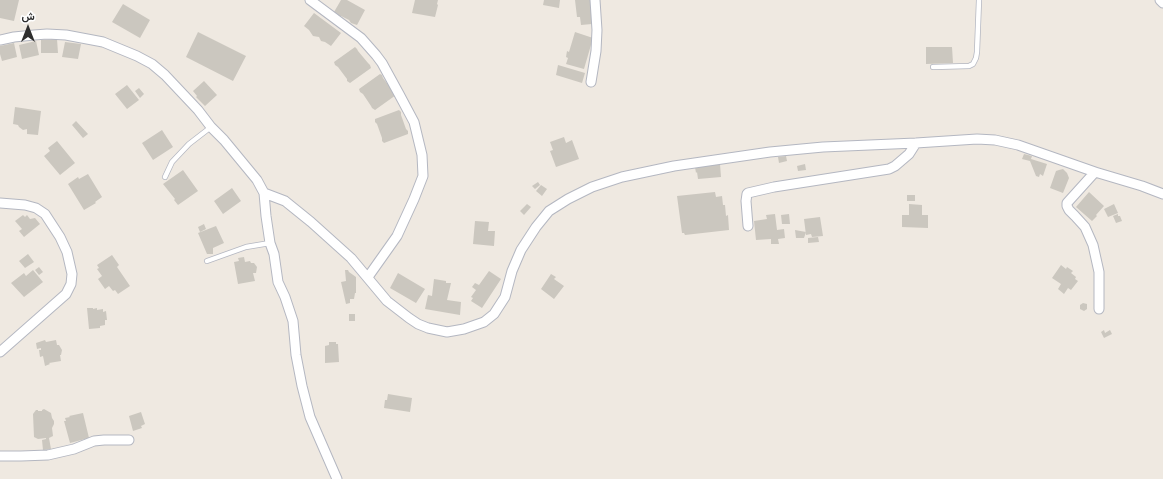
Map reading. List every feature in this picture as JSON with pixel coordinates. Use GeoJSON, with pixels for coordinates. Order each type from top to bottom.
{"type":"FeatureCollection","features":[{"type":"Feature","properties":{"kind":"street"},"geometry":{"type":"LineString","coordinates":[[310,0],[361,38],[382,63],[414,122],[422,155],[423,176],[414,199],[397,236],[368,277]]}},
{"type":"Feature","properties":{"kind":"street"},"geometry":{"type":"LineString","coordinates":[[591,82],[596,51],[597,30],[595,0]]}},
{"type":"Feature","properties":{"kind":"street"},"geometry":{"type":"LineString","coordinates":[[1160,0],[1163,3]]}},
{"type":"Feature","properties":{"kind":"street"},"geometry":{"type":"LineString","coordinates":[[0,40],[14,37],[47,34],[84,38],[103,42],[137,56],[165,75],[198,110],[258,180],[264,193],[270,243],[275,260],[278,282],[285,296],[293,321],[296,355],[302,386],[310,416],[337,479]]}},
{"type":"Feature","properties":{"kind":"street"},"geometry":{"type":"LineString","coordinates":[[264,193],[284,201],[352,258],[387,301],[418,324],[447,332],[464,329],[484,322],[494,314],[506,297],[512,271],[521,250],[536,227],[549,211],[568,199],[592,188],[622,177],[656,169],[770,152],[823,147],[916,143],[965,139],[995,140],[1018,145],[1163,194]]}},
{"type":"Feature","properties":{"kind":"street"},"geometry":{"type":"LineString","coordinates":[[748,226],[746,201],[748,192],[896,166],[909,154],[916,143]]}},
{"type":"Feature","properties":{"kind":"street"},"geometry":{"type":"LineString","coordinates":[[1095,172],[1067,203],[1067,206],[1085,227],[1093,245],[1099,272],[1099,309]]}},
{"type":"Feature","properties":{"kind":"street"},"geometry":{"type":"LineString","coordinates":[[0,203],[25,205],[36,208],[45,214],[60,237],[67,252],[72,274],[71,284],[66,294],[0,352]]}},
{"type":"Feature","properties":{"kind":"street"},"geometry":{"type":"LineString","coordinates":[[0,456],[48,455],[74,449],[94,441],[129,440]]}},
{"type":"Feature","properties":{"kind":"lane"},"geometry":{"type":"LineString","coordinates":[[933,67],[969,66],[973,64],[977,52],[979,0]]}},
{"type":"Feature","properties":{"kind":"lane"},"geometry":{"type":"LineString","coordinates":[[165,177],[172,162],[189,144],[211,127]]}},
{"type":"Feature","properties":{"kind":"lane"},"geometry":{"type":"LineString","coordinates":[[207,262],[246,247],[270,243]]}},
{"type":"Feature","properties":{"kind":"building"},"geometry":{"type":"Polygon","coordinates":[[[0,0],[19,0],[14,21],[0,18],[0,0]]]}},
{"type":"Feature","properties":{"kind":"building"},"geometry":{"type":"Polygon","coordinates":[[[341,0],[347,0],[365,10],[357,25],[341,16],[338,16],[334,12],[341,0]]]}},
{"type":"Feature","properties":{"kind":"building"},"geometry":{"type":"Polygon","coordinates":[[[415,0],[438,0],[435,17],[412,13],[415,0]]]}},
{"type":"Feature","properties":{"kind":"building"},"geometry":{"type":"Polygon","coordinates":[[[544,0],[560,0],[559,8],[543,5],[544,0]]]}},
{"type":"Feature","properties":{"kind":"building"},"geometry":{"type":"Polygon","coordinates":[[[575,0],[592,0],[594,20],[592,20],[592,24],[581,25],[580,17],[577,17],[575,0]]]}},
{"type":"Feature","properties":{"kind":"building"},"geometry":{"type":"Polygon","coordinates":[[[123,4],[150,20],[140,38],[112,22],[123,4]]]}},
{"type":"Feature","properties":{"kind":"building"},"geometry":{"type":"Polygon","coordinates":[[[314,13],[341,33],[331,46],[321,41],[319,37],[313,36],[304,26],[314,13]]]}},
{"type":"Feature","properties":{"kind":"building"},"geometry":{"type":"Polygon","coordinates":[[[198,32],[246,56],[233,81],[186,57],[198,32]]]}},
{"type":"Feature","properties":{"kind":"building"},"geometry":{"type":"Polygon","coordinates":[[[575,32],[593,38],[584,69],[566,64],[568,58],[566,57],[567,51],[569,52],[575,32]]]}},
{"type":"Feature","properties":{"kind":"building"},"geometry":{"type":"Polygon","coordinates":[[[57,39],[58,53],[41,53],[41,40],[57,39]]]}},
{"type":"Feature","properties":{"kind":"building"},"geometry":{"type":"Polygon","coordinates":[[[36,41],[39,55],[22,59],[19,45],[36,41]]]}},
{"type":"Feature","properties":{"kind":"building"},"geometry":{"type":"Polygon","coordinates":[[[65,42],[81,44],[78,59],[62,57],[65,42]]]}},
{"type":"Feature","properties":{"kind":"building"},"geometry":{"type":"Polygon","coordinates":[[[14,43],[17,57],[2,61],[0,46],[14,43]]]}},
{"type":"Feature","properties":{"kind":"building"},"geometry":{"type":"Polygon","coordinates":[[[355,47],[371,68],[350,83],[334,62],[355,47]]]}},
{"type":"Feature","properties":{"kind":"building"},"geometry":{"type":"Polygon","coordinates":[[[926,47],[952,47],[953,63],[926,64],[926,47]]]}},
{"type":"Feature","properties":{"kind":"building"},"geometry":{"type":"Polygon","coordinates":[[[558,65],[585,73],[582,83],[556,75],[558,65]]]}},
{"type":"Feature","properties":{"kind":"building"},"geometry":{"type":"Polygon","coordinates":[[[380,74],[396,95],[375,110],[359,89],[380,74]]]}},
{"type":"Feature","properties":{"kind":"building"},"geometry":{"type":"Polygon","coordinates":[[[204,81],[217,95],[205,106],[196,97],[197,96],[193,91],[204,81]]]}},
{"type":"Feature","properties":{"kind":"building"},"geometry":{"type":"Polygon","coordinates":[[[127,85],[139,100],[127,109],[115,94],[127,85]]]}},
{"type":"Feature","properties":{"kind":"building"},"geometry":{"type":"Polygon","coordinates":[[[139,88],[144,94],[140,98],[135,91],[139,88]]]}},
{"type":"Feature","properties":{"kind":"building"},"geometry":{"type":"Polygon","coordinates":[[[15,107],[41,111],[38,135],[27,134],[27,129],[23,130],[18,125],[13,124],[15,107]]]}},
{"type":"Feature","properties":{"kind":"building"},"geometry":{"type":"Polygon","coordinates":[[[399,110],[408,134],[384,143],[375,119],[399,110]]]}},
{"type":"Feature","properties":{"kind":"building"},"geometry":{"type":"Polygon","coordinates":[[[76,121],[88,134],[83,138],[72,125],[76,121]]]}},
{"type":"Feature","properties":{"kind":"building"},"geometry":{"type":"Polygon","coordinates":[[[162,130],[173,147],[153,160],[142,143],[162,130]]]}},
{"type":"Feature","properties":{"kind":"building"},"geometry":{"type":"Polygon","coordinates":[[[564,137],[566,143],[572,140],[579,159],[556,167],[550,151],[553,150],[550,142],[564,137]]]}},
{"type":"Feature","properties":{"kind":"building"},"geometry":{"type":"Polygon","coordinates":[[[57,141],[75,163],[60,175],[44,156],[50,151],[48,148],[57,141]]]}},
{"type":"Feature","properties":{"kind":"building"},"geometry":{"type":"Polygon","coordinates":[[[1024,154],[1032,156],[1031,159],[1047,164],[1043,176],[1040,174],[1039,177],[1036,176],[1030,161],[1022,159],[1024,154]]]}},
{"type":"Feature","properties":{"kind":"building"},"geometry":{"type":"Polygon","coordinates":[[[786,156],[787,161],[779,163],[778,157],[786,156]]]}},
{"type":"Feature","properties":{"kind":"building"},"geometry":{"type":"Polygon","coordinates":[[[720,164],[721,177],[698,179],[695,167],[720,164]]]}},
{"type":"Feature","properties":{"kind":"building"},"geometry":{"type":"Polygon","coordinates":[[[805,164],[806,170],[798,171],[797,166],[805,164]]]}},
{"type":"Feature","properties":{"kind":"building"},"geometry":{"type":"Polygon","coordinates":[[[1063,169],[1069,178],[1063,193],[1050,188],[1056,171],[1063,169]]]}},
{"type":"Feature","properties":{"kind":"building"},"geometry":{"type":"Polygon","coordinates":[[[183,170],[198,191],[178,205],[163,184],[183,170]]]}},
{"type":"Feature","properties":{"kind":"building"},"geometry":{"type":"Polygon","coordinates":[[[88,174],[102,197],[95,202],[96,203],[84,210],[68,184],[78,177],[79,179],[88,174]]]}},
{"type":"Feature","properties":{"kind":"building"},"geometry":{"type":"Polygon","coordinates":[[[538,182],[540,185],[535,189],[532,186],[538,182]]]}},
{"type":"Feature","properties":{"kind":"building"},"geometry":{"type":"Polygon","coordinates":[[[541,185],[547,189],[542,196],[536,191],[541,185]]]}},
{"type":"Feature","properties":{"kind":"building"},"geometry":{"type":"Polygon","coordinates":[[[232,188],[241,201],[223,214],[214,201],[232,188]]]}},
{"type":"Feature","properties":{"kind":"building"},"geometry":{"type":"Polygon","coordinates":[[[715,192],[716,197],[722,196],[726,216],[728,215],[729,230],[685,235],[682,233],[677,196],[715,192]]]}},
{"type":"Feature","properties":{"kind":"building"},"geometry":{"type":"Polygon","coordinates":[[[1089,192],[1104,206],[1092,221],[1076,207],[1089,192]]]}},
{"type":"Feature","properties":{"kind":"building"},"geometry":{"type":"Polygon","coordinates":[[[907,195],[915,195],[915,201],[907,201],[907,195]]]}},
{"type":"Feature","properties":{"kind":"building"},"geometry":{"type":"Polygon","coordinates":[[[527,204],[531,207],[524,215],[520,211],[527,204]]]}},
{"type":"Feature","properties":{"kind":"building"},"geometry":{"type":"Polygon","coordinates":[[[909,204],[922,205],[922,215],[928,215],[928,228],[902,227],[902,215],[909,215],[909,204]]]}},
{"type":"Feature","properties":{"kind":"building"},"geometry":{"type":"Polygon","coordinates":[[[1114,204],[1118,213],[1108,217],[1104,209],[1114,204]]]}},
{"type":"Feature","properties":{"kind":"building"},"geometry":{"type":"Polygon","coordinates":[[[775,214],[777,230],[784,229],[785,238],[778,239],[779,244],[771,244],[771,239],[756,240],[754,221],[767,219],[766,215],[775,214]]]}},
{"type":"Feature","properties":{"kind":"building"},"geometry":{"type":"Polygon","coordinates":[[[789,214],[790,224],[782,224],[781,215],[789,214]]]}},
{"type":"Feature","properties":{"kind":"building"},"geometry":{"type":"Polygon","coordinates":[[[1118,214],[1122,221],[1116,223],[1113,216],[1118,214]]]}},
{"type":"Feature","properties":{"kind":"building"},"geometry":{"type":"Polygon","coordinates":[[[23,215],[25,217],[27,215],[30,219],[35,218],[40,224],[24,237],[19,231],[22,229],[15,221],[23,215]]]}},
{"type":"Feature","properties":{"kind":"building"},"geometry":{"type":"Polygon","coordinates":[[[820,217],[823,236],[812,237],[811,234],[806,235],[804,219],[820,217]]]}},
{"type":"Feature","properties":{"kind":"building"},"geometry":{"type":"Polygon","coordinates":[[[475,221],[489,222],[488,231],[495,231],[494,246],[473,244],[475,221]]]}},
{"type":"Feature","properties":{"kind":"building"},"geometry":{"type":"Polygon","coordinates":[[[204,224],[206,229],[200,232],[198,227],[204,224]]]}},
{"type":"Feature","properties":{"kind":"building"},"geometry":{"type":"Polygon","coordinates":[[[216,226],[224,243],[213,248],[213,254],[207,254],[198,233],[216,226]]]}},
{"type":"Feature","properties":{"kind":"building"},"geometry":{"type":"Polygon","coordinates":[[[795,230],[806,232],[804,238],[796,238],[795,230]]]}},
{"type":"Feature","properties":{"kind":"building"},"geometry":{"type":"Polygon","coordinates":[[[818,237],[819,242],[808,243],[808,238],[818,237]]]}},
{"type":"Feature","properties":{"kind":"building"},"geometry":{"type":"Polygon","coordinates":[[[28,254],[34,262],[25,268],[19,261],[28,254]]]}},
{"type":"Feature","properties":{"kind":"building"},"geometry":{"type":"Polygon","coordinates":[[[112,255],[119,265],[117,267],[130,286],[118,294],[109,286],[105,289],[98,279],[102,276],[97,269],[99,268],[97,265],[112,255]]]}},
{"type":"Feature","properties":{"kind":"building"},"geometry":{"type":"Polygon","coordinates":[[[244,257],[245,262],[250,261],[257,267],[256,273],[253,273],[255,281],[238,284],[234,262],[239,261],[238,258],[244,257]]]}},
{"type":"Feature","properties":{"kind":"building"},"geometry":{"type":"Polygon","coordinates":[[[1061,265],[1066,269],[1067,267],[1073,271],[1071,273],[1078,281],[1071,290],[1068,288],[1064,294],[1058,289],[1061,284],[1052,278],[1061,265]]]}},
{"type":"Feature","properties":{"kind":"building"},"geometry":{"type":"Polygon","coordinates":[[[39,267],[43,272],[39,275],[35,270],[39,267]]]}},
{"type":"Feature","properties":{"kind":"building"},"geometry":{"type":"Polygon","coordinates":[[[33,270],[43,282],[24,297],[11,283],[24,273],[26,276],[33,270]]]}},
{"type":"Feature","properties":{"kind":"building"},"geometry":{"type":"Polygon","coordinates":[[[345,270],[348,270],[356,277],[356,293],[354,299],[350,299],[350,303],[346,304],[341,282],[346,281],[345,270]]]}},
{"type":"Feature","properties":{"kind":"building"},"geometry":{"type":"Polygon","coordinates":[[[489,271],[501,279],[482,308],[471,301],[473,298],[471,297],[476,290],[472,287],[475,283],[479,285],[489,271]]]}},
{"type":"Feature","properties":{"kind":"building"},"geometry":{"type":"Polygon","coordinates":[[[398,273],[425,289],[416,303],[390,288],[398,273]]]}},
{"type":"Feature","properties":{"kind":"building"},"geometry":{"type":"Polygon","coordinates":[[[551,274],[556,277],[554,279],[564,286],[554,299],[541,289],[551,274]]]}},
{"type":"Feature","properties":{"kind":"building"},"geometry":{"type":"Polygon","coordinates":[[[434,279],[451,283],[447,300],[461,302],[460,315],[425,309],[428,295],[432,296],[434,279]]]}},
{"type":"Feature","properties":{"kind":"building"},"geometry":{"type":"Polygon","coordinates":[[[1083,303],[1087,304],[1087,309],[1084,311],[1080,309],[1080,305],[1083,303]]]}},
{"type":"Feature","properties":{"kind":"building"},"geometry":{"type":"Polygon","coordinates":[[[87,308],[97,308],[97,310],[103,309],[103,312],[106,311],[107,320],[105,320],[105,325],[100,326],[100,328],[89,329],[87,308]]]}},
{"type":"Feature","properties":{"kind":"building"},"geometry":{"type":"Polygon","coordinates":[[[349,314],[355,314],[355,321],[349,321],[349,314]]]}},
{"type":"Feature","properties":{"kind":"building"},"geometry":{"type":"Polygon","coordinates":[[[1104,330],[1105,333],[1110,330],[1112,334],[1104,338],[1101,332],[1104,330]]]}},
{"type":"Feature","properties":{"kind":"building"},"geometry":{"type":"Polygon","coordinates":[[[45,340],[46,342],[56,340],[57,345],[59,345],[62,350],[60,355],[61,361],[49,363],[50,364],[45,366],[43,356],[40,357],[39,350],[41,350],[41,348],[37,349],[36,343],[45,340]]]}},
{"type":"Feature","properties":{"kind":"building"},"geometry":{"type":"Polygon","coordinates":[[[329,342],[336,342],[336,344],[338,344],[339,362],[325,363],[325,346],[329,345],[329,342]]]}},
{"type":"Feature","properties":{"kind":"building"},"geometry":{"type":"Polygon","coordinates":[[[388,394],[412,398],[410,412],[384,408],[385,400],[387,400],[388,394]]]}},
{"type":"Feature","properties":{"kind":"building"},"geometry":{"type":"Polygon","coordinates":[[[44,409],[51,413],[54,424],[52,428],[53,436],[49,438],[51,449],[43,450],[42,440],[46,438],[38,439],[34,437],[33,414],[36,410],[42,411],[44,409]]]}},
{"type":"Feature","properties":{"kind":"building"},"geometry":{"type":"Polygon","coordinates":[[[141,412],[145,424],[141,426],[142,428],[133,431],[129,416],[141,412]]]}},
{"type":"Feature","properties":{"kind":"building"},"geometry":{"type":"Polygon","coordinates":[[[83,413],[89,438],[70,443],[64,421],[66,421],[65,418],[83,413]]]}}]}
